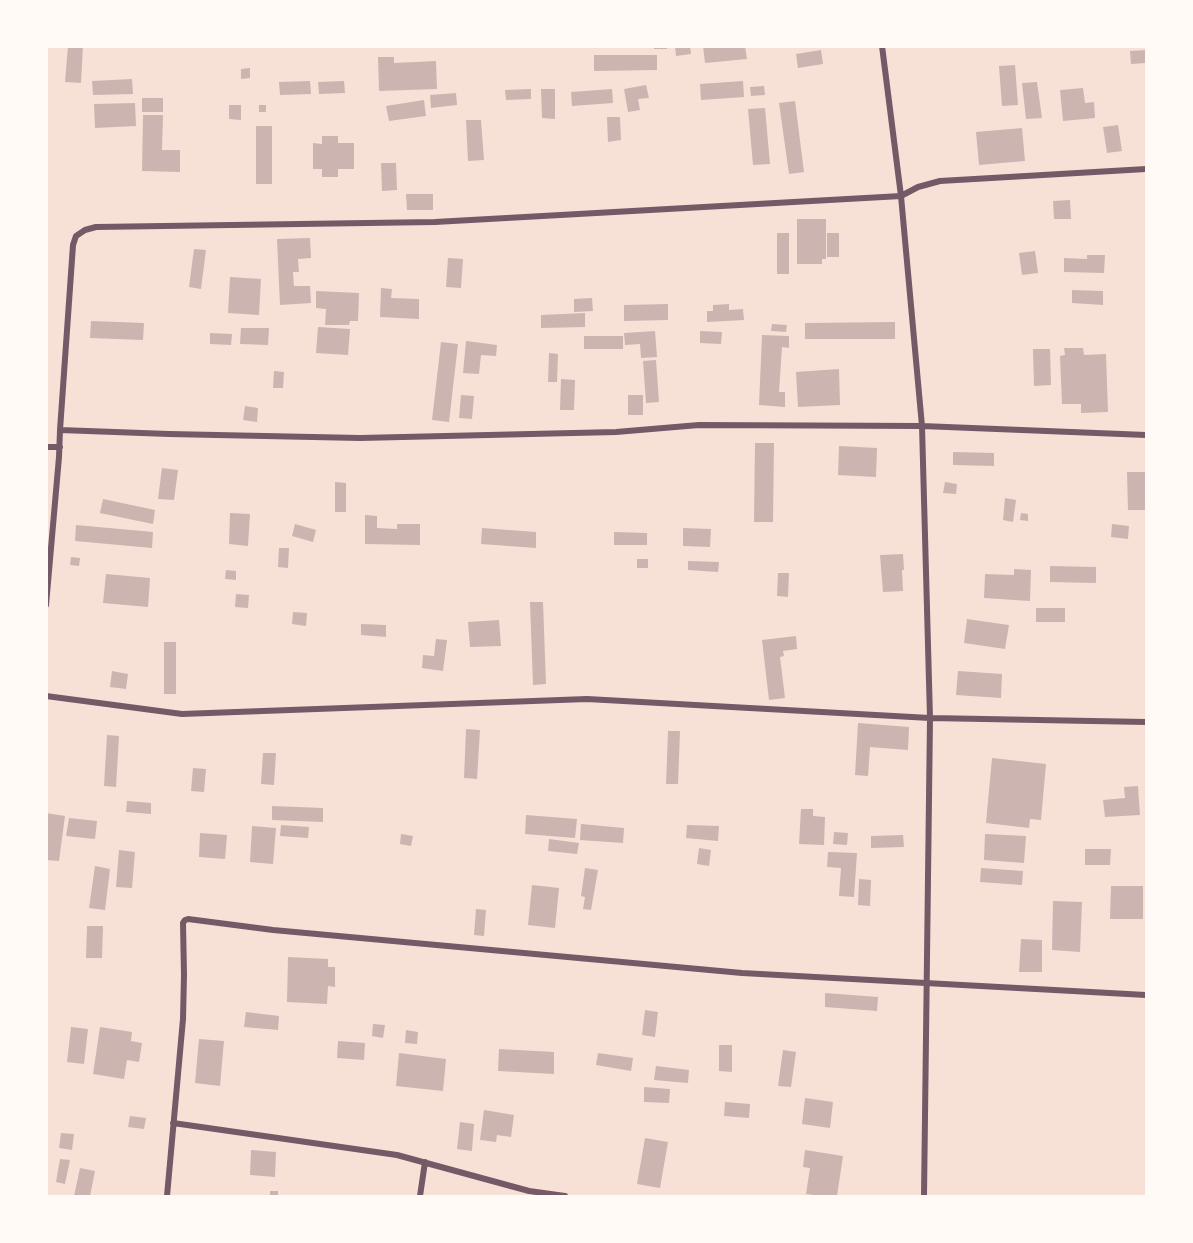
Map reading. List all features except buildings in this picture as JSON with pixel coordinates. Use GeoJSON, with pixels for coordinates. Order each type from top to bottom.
{"type":"FeatureCollection","features":[{"type":"Feature","properties":{"kind":"street"},"geometry":{"type":"LineString","coordinates":[[882,46],[901,196],[922,426],[930,718],[924,1197]]}},
{"type":"Feature","properties":{"kind":"street"},"geometry":{"type":"LineString","coordinates":[[46,605],[60,447],[73,245],[76,236],[85,230],[96,227],[435,222],[901,196],[918,187],[940,181],[1146,169]]}},
{"type":"Feature","properties":{"kind":"street"},"geometry":{"type":"LineString","coordinates":[[60,429],[360,438],[616,432],[699,425],[922,426],[1146,435]]}},
{"type":"Feature","properties":{"kind":"street"},"geometry":{"type":"LineString","coordinates":[[46,447],[60,447]]}},
{"type":"Feature","properties":{"kind":"street"},"geometry":{"type":"LineString","coordinates":[[46,696],[183,714],[586,699],[930,718],[1146,722]]}},
{"type":"Feature","properties":{"kind":"street"},"geometry":{"type":"LineString","coordinates":[[167,1197],[183,1019],[183,923],[188,919],[285,931],[742,973],[1146,995]]}},
{"type":"Feature","properties":{"kind":"street"},"geometry":{"type":"LineString","coordinates":[[173,1123],[397,1155],[529,1191],[565,1197]]}},
{"type":"Feature","properties":{"kind":"street"},"geometry":{"type":"LineString","coordinates":[[420,1197],[425,1162]]}}]}
